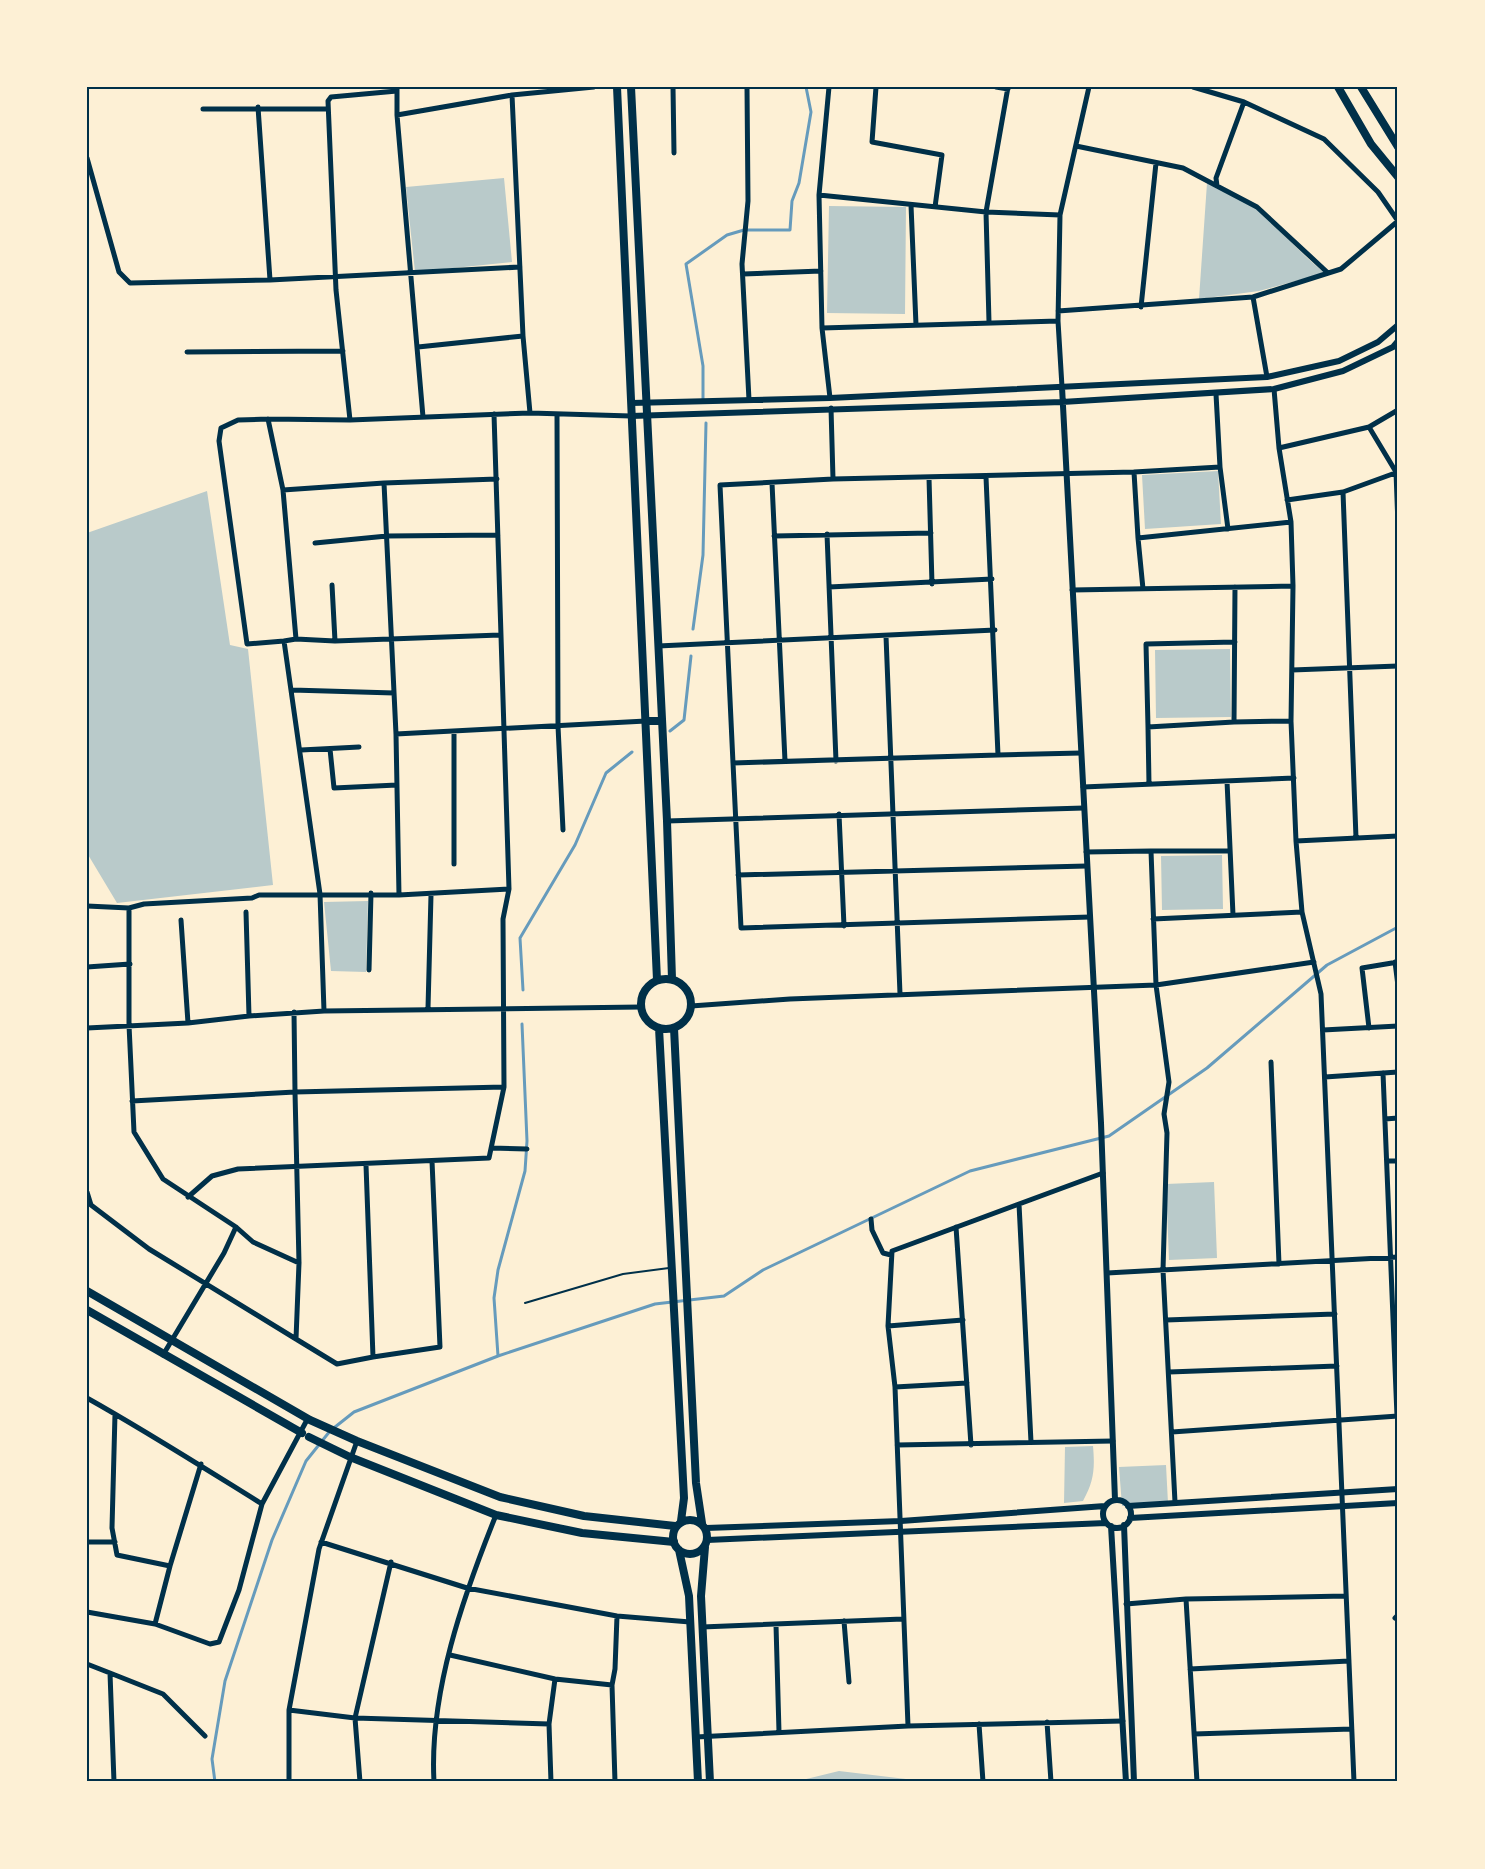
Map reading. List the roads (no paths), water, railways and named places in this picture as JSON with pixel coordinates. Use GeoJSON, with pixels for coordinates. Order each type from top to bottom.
{"type":"FeatureCollection","features":[{"type":"Feature","properties":{"kind":"main road"},"geometry":{"type":"LineString","coordinates":[[617,87],[630,403],[652,821],[657,980]]}},
{"type":"Feature","properties":{"kind":"main road"},"geometry":{"type":"LineString","coordinates":[[632,87],[667,821],[672,979]]}},
{"type":"Feature","properties":{"kind":"main road"},"geometry":{"type":"LineString","coordinates":[[1338,87],[1371,144],[1398,177]]}},
{"type":"Feature","properties":{"kind":"main road"},"geometry":{"type":"LineString","coordinates":[[1361,87],[1398,147]]}},
{"type":"Feature","properties":{"kind":"main road"},"geometry":{"type":"LineString","coordinates":[[623,215],[638,214]]}},
{"type":"Feature","properties":{"kind":"main road"},"geometry":{"type":"LineString","coordinates":[[627,315],[643,315]]}},
{"type":"Feature","properties":{"kind":"main road"},"geometry":{"type":"LineString","coordinates":[[647,721],[662,721]]}},
{"type":"Feature","properties":{"kind":"main road"},"geometry":{"type":"LineString","coordinates":[[652,821],[667,821]]}},
{"type":"Feature","properties":{"kind":"main road"},"geometry":{"type":"LineString","coordinates":[[672,979],[687,989],[691,1006],[686,1020],[674,1028],[659,1028],[647,1020],[641,1007],[644,990],[657,980],[672,979]]}},
{"type":"Feature","properties":{"kind":"main road"},"geometry":{"type":"LineString","coordinates":[[659,1028],[684,1498],[674,1542],[686,1572],[698,1782]]}},
{"type":"Feature","properties":{"kind":"main road"},"geometry":{"type":"LineString","coordinates":[[674,1028],[696,1483],[704,1526],[701,1596],[710,1782]]}},
{"type":"Feature","properties":{"kind":"main road"},"geometry":{"type":"LineString","coordinates":[[661,1083],[676,1083]]}},
{"type":"Feature","properties":{"kind":"main road"},"geometry":{"type":"LineString","coordinates":[[672,1268],[686,1258]]}},
{"type":"Feature","properties":{"kind":"main road"},"geometry":{"type":"LineString","coordinates":[[87,1291],[309,1419],[357,1441],[500,1497],[584,1516],[678,1524],[688,1519],[704,1526]]}},
{"type":"Feature","properties":{"kind":"main road"},"geometry":{"type":"LineString","coordinates":[[87,1310],[306,1435],[350,1457],[496,1515],[582,1533],[674,1542]]}},
{"type":"Feature","properties":{"kind":"main road"},"geometry":{"type":"LineString","coordinates":[[678,1374],[691,1373]]}},
{"type":"Feature","properties":{"kind":"main road"},"geometry":{"type":"LineString","coordinates":[[679,1550],[693,1554],[704,1546]]}},
{"type":"Feature","properties":{"kind":"street"},"geometry":{"type":"LineString","coordinates":[[397,115],[512,95],[594,87]]}},
{"type":"Feature","properties":{"kind":"street"},"geometry":{"type":"LineString","coordinates":[[673,87],[674,153]]}},
{"type":"Feature","properties":{"kind":"street"},"geometry":{"type":"LineString","coordinates":[[747,87],[748,201],[743,274],[749,400]]}},
{"type":"Feature","properties":{"kind":"street"},"geometry":{"type":"LineString","coordinates":[[829,87],[819,195],[822,328],[830,398]]}},
{"type":"Feature","properties":{"kind":"street"},"geometry":{"type":"LineString","coordinates":[[876,87],[872,142],[942,155],[935,207]]}},
{"type":"Feature","properties":{"kind":"street"},"geometry":{"type":"LineString","coordinates":[[989,322],[986,212],[1008,88],[996,87]]}},
{"type":"Feature","properties":{"kind":"street"},"geometry":{"type":"LineString","coordinates":[[1089,87],[1060,214],[1058,321],[1101,1123],[1116,1500]]}},
{"type":"Feature","properties":{"kind":"street"},"geometry":{"type":"LineString","coordinates":[[1058,311],[1141,307],[1253,297],[1328,273],[1353,262],[1398,221],[1378,192],[1324,139],[1244,102],[1193,87]]}},
{"type":"Feature","properties":{"kind":"street"},"geometry":{"type":"LineString","coordinates":[[350,420],[336,290],[327,109],[331,97],[397,89],[397,115],[423,417]]}},
{"type":"Feature","properties":{"kind":"street"},"geometry":{"type":"LineString","coordinates":[[512,95],[523,336],[530,413]]}},
{"type":"Feature","properties":{"kind":"street"},"geometry":{"type":"LineString","coordinates":[[1217,186],[1216,178],[1244,102]]}},
{"type":"Feature","properties":{"kind":"street"},"geometry":{"type":"LineString","coordinates":[[203,109],[258,107],[327,109]]}},
{"type":"Feature","properties":{"kind":"street"},"geometry":{"type":"LineString","coordinates":[[258,107],[270,280]]}},
{"type":"Feature","properties":{"kind":"street"},"geometry":{"type":"LineString","coordinates":[[1076,146],[1183,168],[1257,207],[1328,273]]}},
{"type":"Feature","properties":{"kind":"street"},"geometry":{"type":"LineString","coordinates":[[87,158],[119,272],[130,283],[270,280],[520,267]]}},
{"type":"Feature","properties":{"kind":"street"},"geometry":{"type":"LineString","coordinates":[[1141,307],[1148,218],[1156,163]]}},
{"type":"Feature","properties":{"kind":"street"},"geometry":{"type":"LineString","coordinates":[[819,195],[986,212],[1060,214]]}},
{"type":"Feature","properties":{"kind":"street"},"geometry":{"type":"LineString","coordinates":[[911,205],[916,325]]}},
{"type":"Feature","properties":{"kind":"street"},"geometry":{"type":"LineString","coordinates":[[743,274],[821,272]]}},
{"type":"Feature","properties":{"kind":"street"},"geometry":{"type":"LineString","coordinates":[[1253,297],[1267,377]]}},
{"type":"Feature","properties":{"kind":"street"},"geometry":{"type":"LineString","coordinates":[[822,328],[1058,321]]}},
{"type":"Feature","properties":{"kind":"street"},"geometry":{"type":"LineString","coordinates":[[630,403],[830,398],[1267,377],[1339,361],[1378,342],[1398,325]]}},
{"type":"Feature","properties":{"kind":"street"},"geometry":{"type":"LineString","coordinates":[[418,347],[523,336]]}},
{"type":"Feature","properties":{"kind":"street"},"geometry":{"type":"LineString","coordinates":[[500,635],[335,641],[296,639],[247,644],[219,441],[221,428],[229,423],[268,419],[350,420],[530,413],[631,416],[1062,402],[1216,394],[1274,389],[1343,371],[1393,347],[1398,341]]}},
{"type":"Feature","properties":{"kind":"street"},"geometry":{"type":"LineString","coordinates":[[1393,347],[1398,354]]}},
{"type":"Feature","properties":{"kind":"street"},"geometry":{"type":"LineString","coordinates":[[187,352],[343,351]]}},
{"type":"Feature","properties":{"kind":"street"},"geometry":{"type":"LineString","coordinates":[[1274,389],[1279,448],[1291,522],[1293,586],[1291,721],[1296,840],[1302,912],[1321,986],[1354,1782]]}},
{"type":"Feature","properties":{"kind":"street"},"geometry":{"type":"LineString","coordinates":[[1216,394],[1220,467],[1228,529]]}},
{"type":"Feature","properties":{"kind":"street"},"geometry":{"type":"LineString","coordinates":[[831,408],[833,479]]}},
{"type":"Feature","properties":{"kind":"street"},"geometry":{"type":"LineString","coordinates":[[1279,448],[1369,427],[1398,410]]}},
{"type":"Feature","properties":{"kind":"street"},"geometry":{"type":"LineString","coordinates":[[188,1197],[212,1176],[238,1169],[489,1158],[504,1087],[503,919],[509,889],[502,730],[494,414]]}},
{"type":"Feature","properties":{"kind":"street"},"geometry":{"type":"LineString","coordinates":[[557,415],[558,726],[563,830]]}},
{"type":"Feature","properties":{"kind":"street"},"geometry":{"type":"LineString","coordinates":[[268,419],[284,490],[296,639]]}},
{"type":"Feature","properties":{"kind":"street"},"geometry":{"type":"LineString","coordinates":[[1369,427],[1397,472],[1398,525]]}},
{"type":"Feature","properties":{"kind":"street"},"geometry":{"type":"LineString","coordinates":[[1090,917],[741,928],[720,484],[1134,472],[1220,467]]}},
{"type":"Feature","properties":{"kind":"street"},"geometry":{"type":"LineString","coordinates":[[1134,472],[1143,589]]}},
{"type":"Feature","properties":{"kind":"street"},"geometry":{"type":"LineString","coordinates":[[1287,500],[1343,492],[1397,472]]}},
{"type":"Feature","properties":{"kind":"street"},"geometry":{"type":"LineString","coordinates":[[986,477],[986,523],[995,630],[998,755]]}},
{"type":"Feature","properties":{"kind":"street"},"geometry":{"type":"LineString","coordinates":[[929,478],[932,584]]}},
{"type":"Feature","properties":{"kind":"street"},"geometry":{"type":"LineString","coordinates":[[284,490],[384,483],[497,479]]}},
{"type":"Feature","properties":{"kind":"street"},"geometry":{"type":"LineString","coordinates":[[384,483],[396,734],[399,895]]}},
{"type":"Feature","properties":{"kind":"street"},"geometry":{"type":"LineString","coordinates":[[772,483],[784,762]]}},
{"type":"Feature","properties":{"kind":"street"},"geometry":{"type":"LineString","coordinates":[[1343,492],[1356,838]]}},
{"type":"Feature","properties":{"kind":"street"},"geometry":{"type":"LineString","coordinates":[[1138,538],[1291,522]]}},
{"type":"Feature","properties":{"kind":"street"},"geometry":{"type":"LineString","coordinates":[[774,536],[931,533]]}},
{"type":"Feature","properties":{"kind":"street"},"geometry":{"type":"LineString","coordinates":[[827,534],[836,761]]}},
{"type":"Feature","properties":{"kind":"street"},"geometry":{"type":"LineString","coordinates":[[315,543],[387,536],[498,535]]}},
{"type":"Feature","properties":{"kind":"street"},"geometry":{"type":"LineString","coordinates":[[829,587],[932,584],[992,579]]}},
{"type":"Feature","properties":{"kind":"street"},"geometry":{"type":"LineString","coordinates":[[332,585],[335,641]]}},
{"type":"Feature","properties":{"kind":"street"},"geometry":{"type":"LineString","coordinates":[[1072,590],[1293,586]]}},
{"type":"Feature","properties":{"kind":"street"},"geometry":{"type":"LineString","coordinates":[[1234,722],[1235,587]]}},
{"type":"Feature","properties":{"kind":"street"},"geometry":{"type":"LineString","coordinates":[[658,646],[995,630]]}},
{"type":"Feature","properties":{"kind":"street"},"geometry":{"type":"LineString","coordinates":[[886,636],[900,994]]}},
{"type":"Feature","properties":{"kind":"street"},"geometry":{"type":"LineString","coordinates":[[284,641],[320,894],[324,1011]]}},
{"type":"Feature","properties":{"kind":"street"},"geometry":{"type":"LineString","coordinates":[[1149,784],[1146,644],[1235,642]]}},
{"type":"Feature","properties":{"kind":"street"},"geometry":{"type":"LineString","coordinates":[[1292,670],[1398,666]]}},
{"type":"Feature","properties":{"kind":"street"},"geometry":{"type":"LineString","coordinates":[[292,690],[394,693]]}},
{"type":"Feature","properties":{"kind":"street"},"geometry":{"type":"LineString","coordinates":[[396,734],[647,721]]}},
{"type":"Feature","properties":{"kind":"street"},"geometry":{"type":"LineString","coordinates":[[1148,727],[1291,721]]}},
{"type":"Feature","properties":{"kind":"street"},"geometry":{"type":"LineString","coordinates":[[453,732],[454,864]]}},
{"type":"Feature","properties":{"kind":"street"},"geometry":{"type":"LineString","coordinates":[[301,750],[359,747]]}},
{"type":"Feature","properties":{"kind":"street"},"geometry":{"type":"LineString","coordinates":[[330,749],[334,788],[397,786]]}},
{"type":"Feature","properties":{"kind":"street"},"geometry":{"type":"LineString","coordinates":[[733,764],[1081,753]]}},
{"type":"Feature","properties":{"kind":"street"},"geometry":{"type":"LineString","coordinates":[[1083,787],[1294,778]]}},
{"type":"Feature","properties":{"kind":"street"},"geometry":{"type":"LineString","coordinates":[[1227,781],[1233,915]]}},
{"type":"Feature","properties":{"kind":"street"},"geometry":{"type":"LineString","coordinates":[[667,821],[735,817],[1084,808]]}},
{"type":"Feature","properties":{"kind":"street"},"geometry":{"type":"LineString","coordinates":[[839,814],[844,926]]}},
{"type":"Feature","properties":{"kind":"street"},"geometry":{"type":"LineString","coordinates":[[1296,840],[1398,836]]}},
{"type":"Feature","properties":{"kind":"street"},"geometry":{"type":"LineString","coordinates":[[1086,852],[1230,850]]}},
{"type":"Feature","properties":{"kind":"street"},"geometry":{"type":"LineString","coordinates":[[1151,851],[1156,985],[1170,1088],[1164,1114],[1167,1133],[1163,1270],[1175,1502]]}},
{"type":"Feature","properties":{"kind":"street"},"geometry":{"type":"LineString","coordinates":[[738,875],[1087,866]]}},
{"type":"Feature","properties":{"kind":"street"},"geometry":{"type":"LineString","coordinates":[[87,906],[129,908],[144,904],[252,898],[259,895],[371,893],[431,895],[509,889]]}},
{"type":"Feature","properties":{"kind":"street"},"geometry":{"type":"LineString","coordinates":[[369,970],[371,893]]}},
{"type":"Feature","properties":{"kind":"street"},"geometry":{"type":"LineString","coordinates":[[428,1008],[431,895]]}},
{"type":"Feature","properties":{"kind":"street"},"geometry":{"type":"LineString","coordinates":[[129,908],[129,1025],[134,1132],[163,1179],[236,1227],[253,1242],[299,1263]]}},
{"type":"Feature","properties":{"kind":"street"},"geometry":{"type":"LineString","coordinates":[[246,912],[249,1016]]}},
{"type":"Feature","properties":{"kind":"street"},"geometry":{"type":"LineString","coordinates":[[1153,919],[1302,912]]}},
{"type":"Feature","properties":{"kind":"street"},"geometry":{"type":"LineString","coordinates":[[181,920],[188,1023]]}},
{"type":"Feature","properties":{"kind":"street"},"geometry":{"type":"LineString","coordinates":[[1369,1028],[1362,968],[1397,962],[1398,986]]}},
{"type":"Feature","properties":{"kind":"street"},"geometry":{"type":"LineString","coordinates":[[87,967],[130,964]]}},
{"type":"Feature","properties":{"kind":"street"},"geometry":{"type":"LineString","coordinates":[[691,1006],[900,994],[1156,985],[1315,965]]}},
{"type":"Feature","properties":{"kind":"street"},"geometry":{"type":"LineString","coordinates":[[87,1028],[188,1023],[294,1012],[428,1008],[641,1007]]}},
{"type":"Feature","properties":{"kind":"street"},"geometry":{"type":"LineString","coordinates":[[294,1012],[295,1166],[299,1263],[296,1339]]}},
{"type":"Feature","properties":{"kind":"street"},"geometry":{"type":"LineString","coordinates":[[1323,1030],[1398,1026]]}},
{"type":"Feature","properties":{"kind":"street"},"geometry":{"type":"LineString","coordinates":[[1271,1062],[1279,1264]]}},
{"type":"Feature","properties":{"kind":"street"},"geometry":{"type":"LineString","coordinates":[[1325,1077],[1398,1072]]}},
{"type":"Feature","properties":{"kind":"street"},"geometry":{"type":"LineString","coordinates":[[1172,1432],[1398,1416],[1395,1301],[1383,1073]]}},
{"type":"Feature","properties":{"kind":"street"},"geometry":{"type":"LineString","coordinates":[[132,1101],[295,1092],[504,1087]]}},
{"type":"Feature","properties":{"kind":"street"},"geometry":{"type":"LineString","coordinates":[[1385,1119],[1398,1118]]}},
{"type":"Feature","properties":{"kind":"street"},"geometry":{"type":"LineString","coordinates":[[491,1149],[527,1149]]}},
{"type":"Feature","properties":{"kind":"street"},"geometry":{"type":"LineString","coordinates":[[87,1192],[92,1205],[149,1249],[337,1364],[440,1347],[432,1161]]}},
{"type":"Feature","properties":{"kind":"street"},"geometry":{"type":"LineString","coordinates":[[1387,1161],[1398,1161]]}},
{"type":"Feature","properties":{"kind":"street"},"geometry":{"type":"LineString","coordinates":[[366,1165],[373,1357]]}},
{"type":"Feature","properties":{"kind":"street"},"geometry":{"type":"LineString","coordinates":[[909,1726],[895,1387],[888,1326],[891,1255],[895,1248],[1102,1173]]}},
{"type":"Feature","properties":{"kind":"street"},"geometry":{"type":"LineString","coordinates":[[1019,1204],[1031,1442]]}},
{"type":"Feature","properties":{"kind":"street"},"geometry":{"type":"LineString","coordinates":[[871,1219],[872,1230],[883,1253],[891,1255]]}},
{"type":"Feature","properties":{"kind":"street"},"geometry":{"type":"LineString","coordinates":[[164,1355],[236,1227]]}},
{"type":"Feature","properties":{"kind":"street"},"geometry":{"type":"LineString","coordinates":[[956,1227],[971,1445]]}},
{"type":"Feature","properties":{"kind":"street"},"geometry":{"type":"LineString","coordinates":[[1107,1273],[1398,1257]]}},
{"type":"Feature","properties":{"kind":"street"},"geometry":{"type":"LineString","coordinates":[[1166,1320],[1335,1314]]}},
{"type":"Feature","properties":{"kind":"street"},"geometry":{"type":"LineString","coordinates":[[888,1326],[963,1320]]}},
{"type":"Feature","properties":{"kind":"street"},"geometry":{"type":"LineString","coordinates":[[1169,1372],[1337,1366]]}},
{"type":"Feature","properties":{"kind":"street"},"geometry":{"type":"LineString","coordinates":[[895,1387],[967,1383]]}},
{"type":"Feature","properties":{"kind":"street"},"geometry":{"type":"LineString","coordinates":[[87,1398],[172,1450],[201,1464],[262,1503]]}},
{"type":"Feature","properties":{"kind":"street"},"geometry":{"type":"LineString","coordinates":[[115,1414],[112,1528],[117,1555],[170,1566]]}},
{"type":"Feature","properties":{"kind":"street"},"geometry":{"type":"LineString","coordinates":[[87,1612],[155,1624],[210,1644],[219,1642],[239,1590],[262,1503],[306,1435],[309,1419]]}},
{"type":"Feature","properties":{"kind":"street"},"geometry":{"type":"LineString","coordinates":[[289,1782],[289,1710],[321,1542],[357,1441]]}},
{"type":"Feature","properties":{"kind":"street"},"geometry":{"type":"LineString","coordinates":[[897,1445],[1113,1441]]}},
{"type":"Feature","properties":{"kind":"street"},"geometry":{"type":"LineString","coordinates":[[155,1624],[201,1464]]}},
{"type":"Feature","properties":{"kind":"street"},"geometry":{"type":"LineString","coordinates":[[1116,1500],[1128,1506],[1398,1489]]}},
{"type":"Feature","properties":{"kind":"street"},"geometry":{"type":"LineString","coordinates":[[704,1526],[901,1521],[1105,1506],[1116,1500]]}},
{"type":"Feature","properties":{"kind":"street"},"geometry":{"type":"LineString","coordinates":[[1130,1518],[1398,1503]]}},
{"type":"Feature","properties":{"kind":"street"},"geometry":{"type":"LineString","coordinates":[[1105,1506],[1103,1513],[1109,1525],[1126,1782]]}},
{"type":"Feature","properties":{"kind":"street"},"geometry":{"type":"LineString","coordinates":[[1128,1506],[1130,1518],[1124,1526],[1134,1782]]}},
{"type":"Feature","properties":{"kind":"street"},"geometry":{"type":"LineString","coordinates":[[434,1782],[435,1721],[450,1655],[467,1588],[496,1515]]}},
{"type":"Feature","properties":{"kind":"street"},"geometry":{"type":"LineString","coordinates":[[704,1546],[741,1537],[1124,1526]]}},
{"type":"Feature","properties":{"kind":"street"},"geometry":{"type":"LineString","coordinates":[[87,1542],[114,1542]]}},
{"type":"Feature","properties":{"kind":"street"},"geometry":{"type":"LineString","coordinates":[[321,1542],[391,1562],[467,1588],[617,1616],[690,1622]]}},
{"type":"Feature","properties":{"kind":"street"},"geometry":{"type":"LineString","coordinates":[[360,1782],[355,1718],[391,1562]]}},
{"type":"Feature","properties":{"kind":"street"},"geometry":{"type":"LineString","coordinates":[[1126,1604],[1186,1599],[1346,1596]]}},
{"type":"Feature","properties":{"kind":"street"},"geometry":{"type":"LineString","coordinates":[[1186,1599],[1197,1782]]}},
{"type":"Feature","properties":{"kind":"street"},"geometry":{"type":"LineString","coordinates":[[615,1782],[612,1685],[615,1669],[617,1616]]}},
{"type":"Feature","properties":{"kind":"street"},"geometry":{"type":"LineString","coordinates":[[702,1627],[903,1619]]}},
{"type":"Feature","properties":{"kind":"street"},"geometry":{"type":"LineString","coordinates":[[844,1621],[849,1682]]}},
{"type":"Feature","properties":{"kind":"street"},"geometry":{"type":"LineString","coordinates":[[776,1625],[779,1732]]}},
{"type":"Feature","properties":{"kind":"street"},"geometry":{"type":"LineString","coordinates":[[450,1655],[555,1679],[612,1685]]}},
{"type":"Feature","properties":{"kind":"street"},"geometry":{"type":"LineString","coordinates":[[1190,1669],[1349,1661]]}},
{"type":"Feature","properties":{"kind":"street"},"geometry":{"type":"LineString","coordinates":[[87,1664],[164,1694],[205,1736]]}},
{"type":"Feature","properties":{"kind":"street"},"geometry":{"type":"LineString","coordinates":[[110,1673],[114,1782]]}},
{"type":"Feature","properties":{"kind":"street"},"geometry":{"type":"LineString","coordinates":[[551,1782],[549,1724],[555,1679]]}},
{"type":"Feature","properties":{"kind":"street"},"geometry":{"type":"LineString","coordinates":[[289,1710],[355,1718],[549,1724]]}},
{"type":"Feature","properties":{"kind":"street"},"geometry":{"type":"LineString","coordinates":[[696,1737],[909,1726],[1123,1721]]}},
{"type":"Feature","properties":{"kind":"street"},"geometry":{"type":"LineString","coordinates":[[1047,1722],[1051,1782]]}},
{"type":"Feature","properties":{"kind":"street"},"geometry":{"type":"LineString","coordinates":[[979,1724],[983,1782]]}},
{"type":"Feature","properties":{"kind":"street"},"geometry":{"type":"LineString","coordinates":[[1194,1734],[1352,1729]]}},
{"type":"Feature","properties":{"kind":"lane"},"geometry":{"type":"LineString","coordinates":[[525,1303],[623,1274],[672,1268]]}},
{"type":"Feature","properties":{"kind":"waterway"},"geometry":{"type":"LineString","coordinates":[[703,399],[703,366],[686,264],[727,235],[744,230],[790,230],[792,201],[799,183],[811,112],[806,87]]}},
{"type":"Feature","properties":{"kind":"waterway"},"geometry":{"type":"LineString","coordinates":[[693,629],[703,555],[706,423]]}},
{"type":"Feature","properties":{"kind":"waterway"},"geometry":{"type":"LineString","coordinates":[[670,731],[684,720],[691,656]]}},
{"type":"Feature","properties":{"kind":"waterway"},"geometry":{"type":"LineString","coordinates":[[523,990],[520,938],[575,845],[606,773],[632,752]]}},
{"type":"Feature","properties":{"kind":"waterway"},"geometry":{"type":"LineString","coordinates":[[215,1782],[212,1759],[225,1681],[272,1540],[306,1461],[330,1431],[354,1412],[498,1356],[655,1304],[724,1296],[763,1270],[970,1171],[1109,1136],[1207,1068],[1327,965],[1398,927]]}},
{"type":"Feature","properties":{"kind":"waterway"},"geometry":{"type":"LineString","coordinates":[[498,1356],[494,1298],[498,1270],[525,1171],[527,1141],[522,1024]]}}]}
